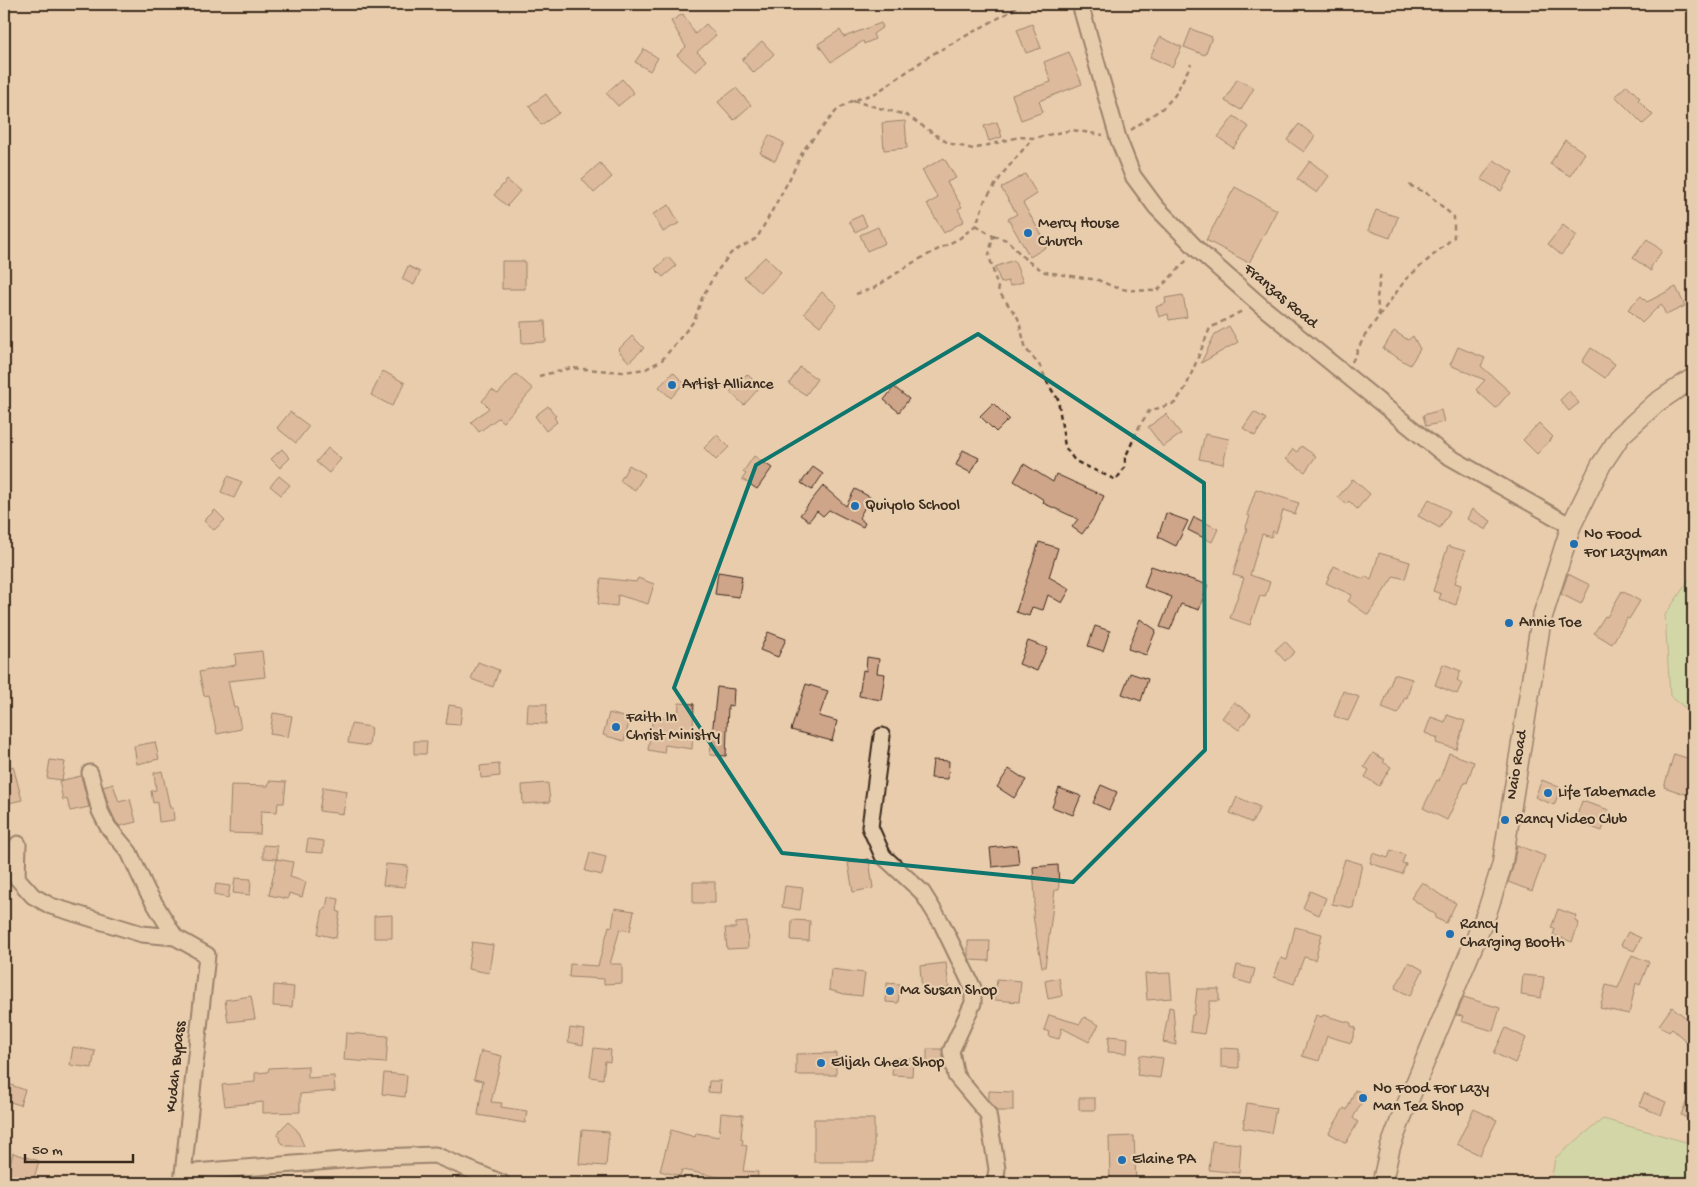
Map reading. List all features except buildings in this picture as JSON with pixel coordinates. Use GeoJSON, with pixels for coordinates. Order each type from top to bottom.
{"type":"FeatureCollection","features":[{"type":"Feature","properties":{"kind":"street","name":"Franzas Road"},"geometry":{"type":"LineString","coordinates":[[1080,4],[1118,138],[1133,176],[1156,207],[1199,251],[1259,304],[1441,452],[1570,526]]}},
{"type":"Feature","properties":{"kind":"street","name":"Naio Road"},"geometry":{"type":"LineString","coordinates":[[1382,1183],[1396,1132],[1487,912],[1502,865],[1541,622],[1570,526],[1601,464],[1620,435],[1656,403],[1693,378]]}},
{"type":"Feature","properties":{"kind":"street"},"geometry":{"type":"LineString","coordinates":[[882,736],[870,827],[883,856],[922,892],[942,924],[974,988],[974,1003],[951,1051],[956,1076],[988,1114],[996,1170],[995,1183]]}},
{"type":"Feature","properties":{"kind":"street"},"geometry":{"type":"LineString","coordinates":[[90,773],[100,811],[108,827],[129,852],[147,892],[176,937]]}},
{"type":"Feature","properties":{"kind":"street"},"geometry":{"type":"LineString","coordinates":[[18,844],[18,878],[33,896],[51,906],[142,934],[176,937]]}},
{"type":"Feature","properties":{"kind":"street","name":"Kudah Bypass"},"geometry":{"type":"LineString","coordinates":[[176,937],[207,956],[182,1178]]}},
{"type":"Feature","properties":{"kind":"street"},"geometry":{"type":"LineString","coordinates":[[182,1178],[379,1157],[435,1155],[502,1183]]}},
{"type":"Feature","properties":{"kind":"path"},"geometry":{"type":"LineString","coordinates":[[539,376],[571,368],[597,371],[646,369],[662,360],[694,321],[702,298],[720,267],[731,253],[757,238],[804,149],[838,109],[852,101],[876,93],[931,55],[1024,4]]}},
{"type":"Feature","properties":{"kind":"path"},"geometry":{"type":"LineString","coordinates":[[852,101],[906,115],[948,143],[973,149],[1020,138],[1033,138],[1072,130],[1118,138],[1164,107],[1175,95],[1191,64]]}},
{"type":"Feature","properties":{"kind":"path"},"geometry":{"type":"LineString","coordinates":[[856,294],[874,288],[914,262],[960,238],[976,226],[985,200],[1004,172],[1033,138]]}},
{"type":"Feature","properties":{"kind":"path"},"geometry":{"type":"LineString","coordinates":[[1346,375],[1364,337],[1406,278],[1454,237],[1454,217],[1428,194],[1407,184]]}},
{"type":"Feature","properties":{"kind":"path"},"geometry":{"type":"LineString","coordinates":[[976,226],[1006,240],[1026,260],[1045,272],[1098,280],[1127,290],[1157,291],[1194,252],[1199,251]]}},
{"type":"Feature","properties":{"kind":"path"},"geometry":{"type":"LineString","coordinates":[[994,236],[989,255],[999,292],[1018,318],[1026,349],[1040,366],[1049,386],[1058,399],[1065,447],[1075,461],[1116,480],[1125,467],[1125,458],[1149,411],[1175,403],[1186,386],[1210,328],[1238,312],[1259,304]]}},
{"type":"Feature","properties":{"kind":"path"},"geometry":{"type":"LineString","coordinates":[[1379,316],[1377,298],[1382,272]]}},
{"type":"Feature","properties":{"kind":"highlighted area"},"geometry":{"type":"Polygon","coordinates":[[[978,334],[1204,483],[1205,750],[1073,882],[782,853],[674,688],[756,465],[978,334]]]}},
{"type":"Feature","properties":{"kind":"green space"},"geometry":{"type":"Polygon","coordinates":[[[1693,574],[1693,714],[1670,696],[1665,615],[1693,574]]]}},
{"type":"Feature","properties":{"kind":"green space"},"geometry":{"type":"Polygon","coordinates":[[[1603,1119],[1693,1144],[1693,1183],[1551,1183],[1555,1158],[1603,1119]]]}},
{"type":"Feature","properties":{"kind":"place","name":"Mercy House Church"},"geometry":{"type":"Point","coordinates":[1028,233]}},
{"type":"Feature","properties":{"kind":"place","name":"Artist Alliance"},"geometry":{"type":"Point","coordinates":[672,385]}},
{"type":"Feature","properties":{"kind":"place","name":"Quiyolo School"},"geometry":{"type":"Point","coordinates":[855,506]}},
{"type":"Feature","properties":{"kind":"place","name":"No Food For Lazyman"},"geometry":{"type":"Point","coordinates":[1574,544]}},
{"type":"Feature","properties":{"kind":"place","name":"Annie Toe"},"geometry":{"type":"Point","coordinates":[1509,623]}},
{"type":"Feature","properties":{"kind":"place","name":"Faith In Christ Ministry"},"geometry":{"type":"Point","coordinates":[616,727]}},
{"type":"Feature","properties":{"kind":"place","name":"Life Tabernacle"},"geometry":{"type":"Point","coordinates":[1548,793]}},
{"type":"Feature","properties":{"kind":"place","name":"Rancy Video Club"},"geometry":{"type":"Point","coordinates":[1505,820]}},
{"type":"Feature","properties":{"kind":"place","name":"Rancy Charging Booth"},"geometry":{"type":"Point","coordinates":[1450,934]}},
{"type":"Feature","properties":{"kind":"place","name":"Ma Susan Shop"},"geometry":{"type":"Point","coordinates":[890,991]}},
{"type":"Feature","properties":{"kind":"place","name":"Elijah Chea Shop"},"geometry":{"type":"Point","coordinates":[821,1063]}},
{"type":"Feature","properties":{"kind":"place","name":"No Food For Lazy Man Tea Shop"},"geometry":{"type":"Point","coordinates":[1363,1098]}},
{"type":"Feature","properties":{"kind":"place","name":"Elaine PA"},"geometry":{"type":"Point","coordinates":[1122,1160]}}]}
